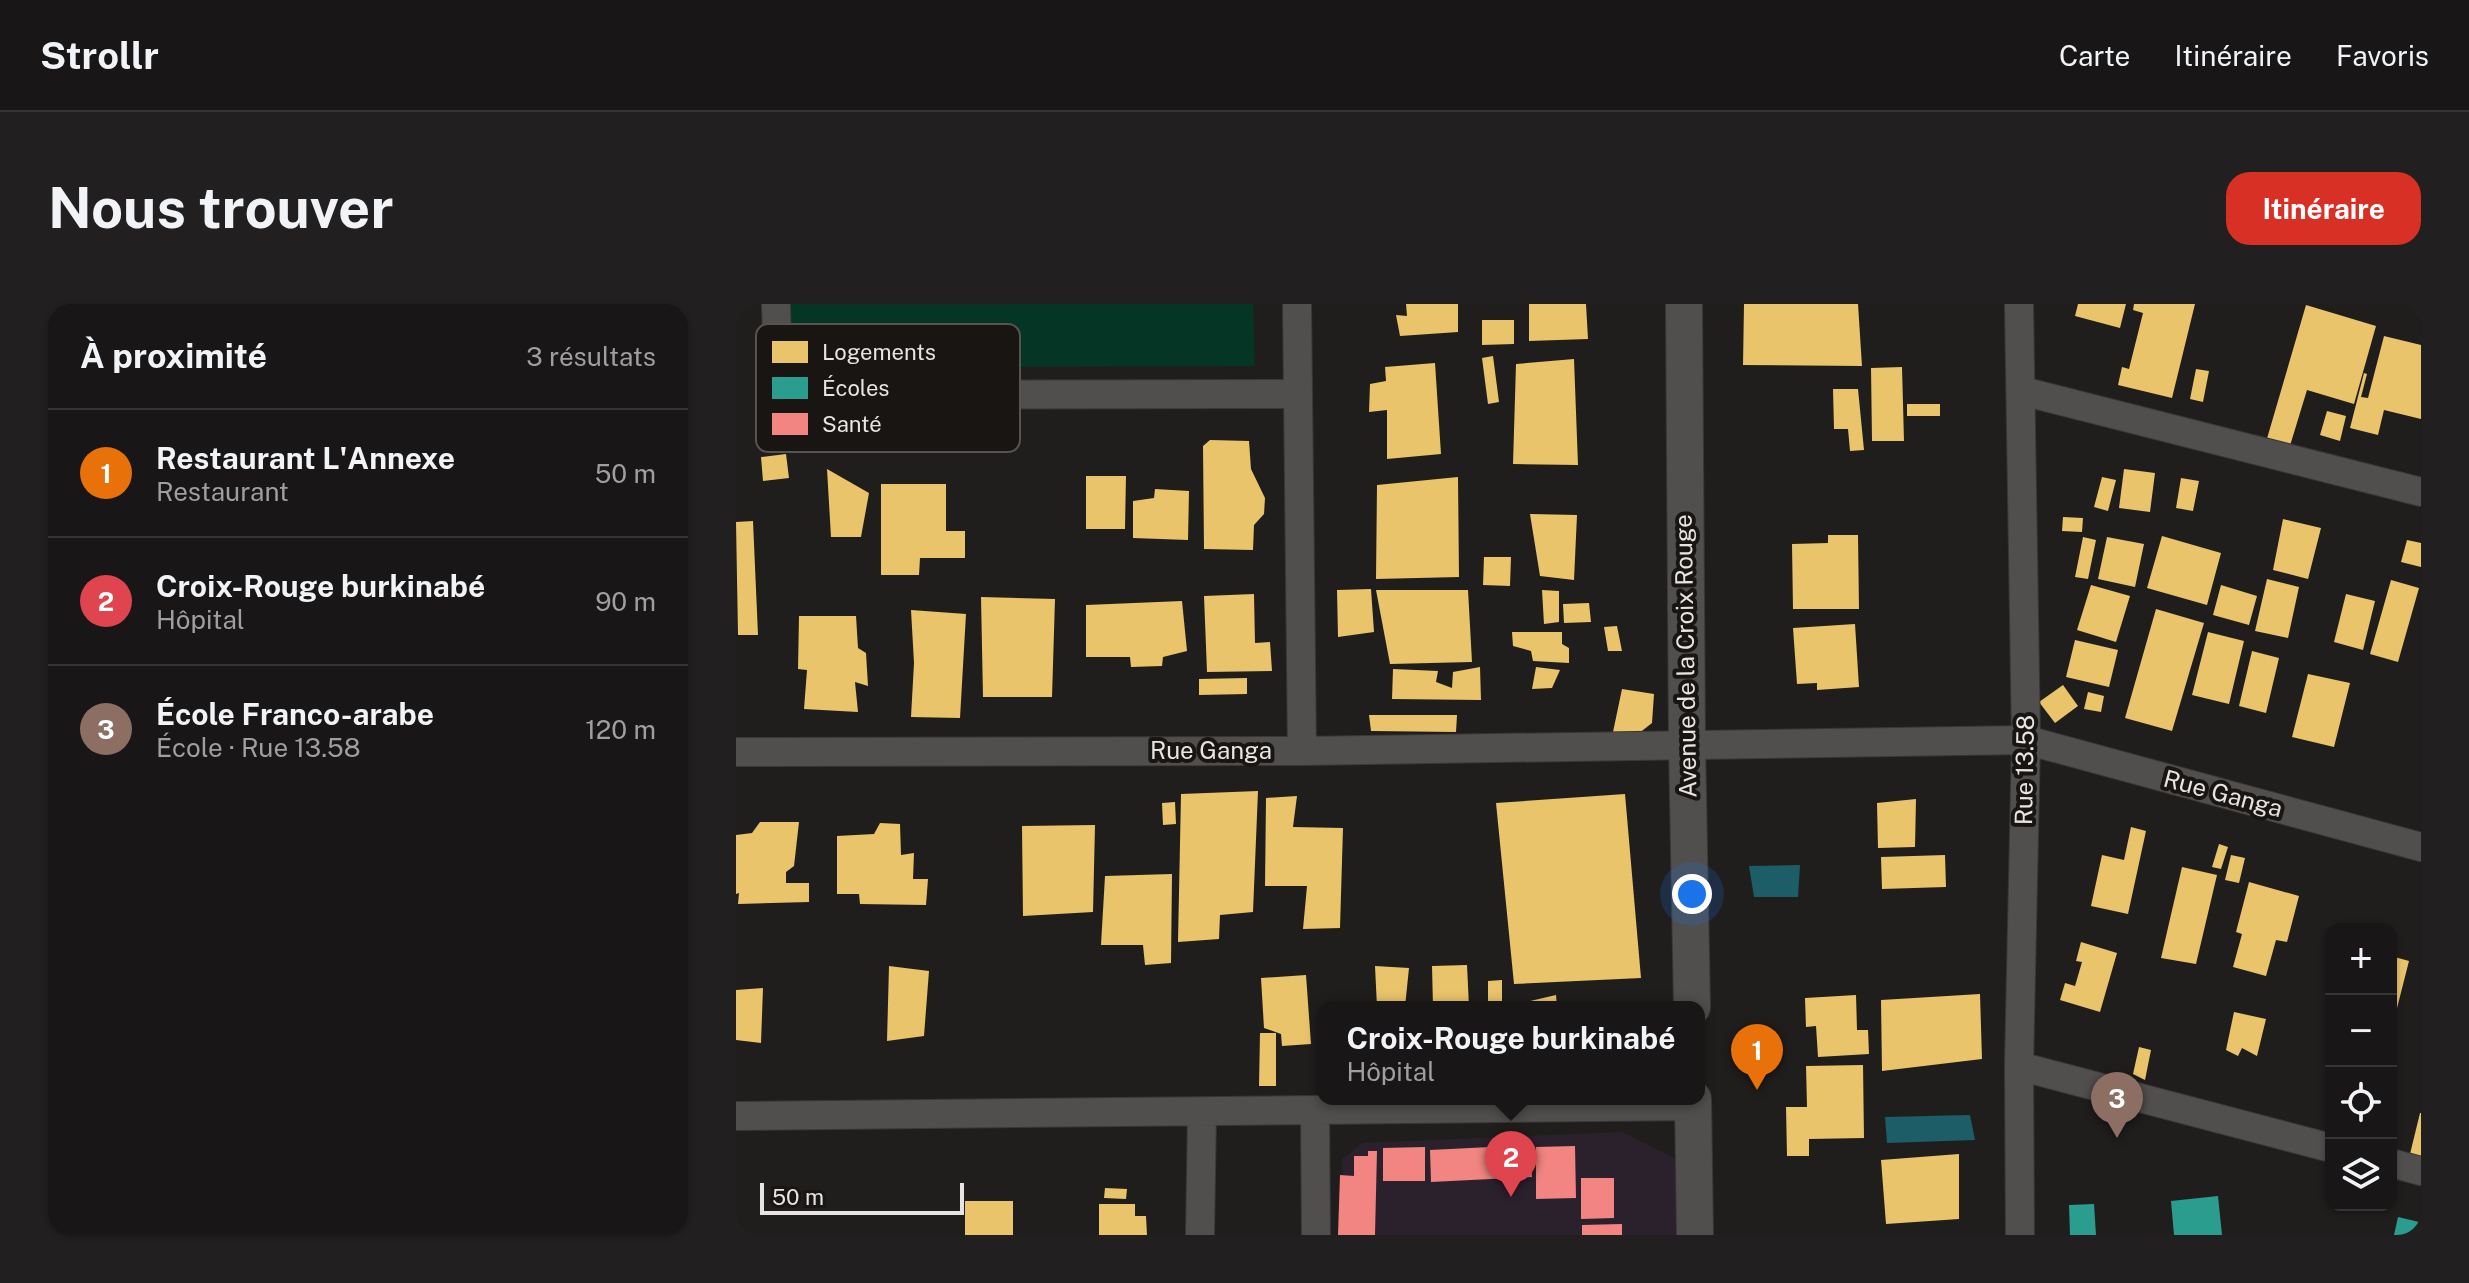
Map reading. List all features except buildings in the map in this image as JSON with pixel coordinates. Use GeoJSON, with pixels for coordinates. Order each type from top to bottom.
{"type":"FeatureCollection","features":[{"type":"Feature","properties":{"kind":"street"},"geometry":{"type":"LineString","coordinates":[[776,304],[777,324]]}},
{"type":"Feature","properties":{"kind":"street"},"geometry":{"type":"LineString","coordinates":[[1297,304],[1302,751]]}},
{"type":"Feature","properties":{"kind":"street","name":"Avenue de la Croix Rouge"},"geometry":{"type":"LineString","coordinates":[[1684,304],[1692,1001]]}},
{"type":"Feature","properties":{"kind":"street","name":"Rue 13.58"},"geometry":{"type":"LineString","coordinates":[[2019,304],[2026,740],[2019,1066],[2020,1235]]}},
{"type":"Feature","properties":{"kind":"street"},"geometry":{"type":"LineString","coordinates":[[2022,391],[2421,492]]}},
{"type":"Feature","properties":{"kind":"street"},"geometry":{"type":"LineString","coordinates":[[1020,395],[1297,394]]}},
{"type":"Feature","properties":{"kind":"street","name":"Rue Ganga"},"geometry":{"type":"LineString","coordinates":[[736,752],[1302,751],[2026,740],[2421,847]]}},
{"type":"Feature","properties":{"kind":"street"},"geometry":{"type":"LineString","coordinates":[[2019,1066],[2325,1146]]}},
{"type":"Feature","properties":{"kind":"street"},"geometry":{"type":"LineString","coordinates":[[736,1116],[1315,1112],[1580,1105]]}},
{"type":"Feature","properties":{"kind":"street"},"geometry":{"type":"LineString","coordinates":[[1694,1105],[1695,1235]]}},
{"type":"Feature","properties":{"kind":"street"},"geometry":{"type":"LineString","coordinates":[[1200,1235],[1202,1112]]}},
{"type":"Feature","properties":{"kind":"street"},"geometry":{"type":"LineString","coordinates":[[1315,1112],[1316,1235]]}},
{"type":"Feature","properties":{"kind":"street"},"geometry":{"type":"LineString","coordinates":[[2397,1165],[2421,1171]]}},
{"type":"Feature","properties":{"kind":"shaded area"},"geometry":{"type":"Polygon","coordinates":[[[1622,1132],[1676,1159],[1680,1235],[1345,1235],[1342,1159],[1363,1143],[1622,1132]]]}},
{"type":"Feature","properties":{"kind":"green space"},"geometry":{"type":"Polygon","coordinates":[[[791,304],[1253,304],[1255,366],[1020,367],[1020,324],[792,324],[791,304]]]}},
{"type":"Feature","properties":{"kind":"water"},"geometry":{"type":"Polygon","coordinates":[[[1800,865],[1798,897],[1754,897],[1749,866],[1800,865]]]}},
{"type":"Feature","properties":{"kind":"water"},"geometry":{"type":"Polygon","coordinates":[[[1970,1115],[1975,1140],[1887,1143],[1885,1117],[1970,1115]]]}},
{"type":"Feature","properties":{"kind":"place","name":"Restaurant L'Annexe"},"geometry":{"type":"Point","coordinates":[1757,1090]}},
{"type":"Feature","properties":{"kind":"place","name":"École Franco-arabe"},"geometry":{"type":"Point","coordinates":[2117,1138]}},
{"type":"Feature","properties":{"kind":"place","name":"Croix-Rouge burkinabé"},"geometry":{"type":"Point","coordinates":[1511,1197]}}]}
